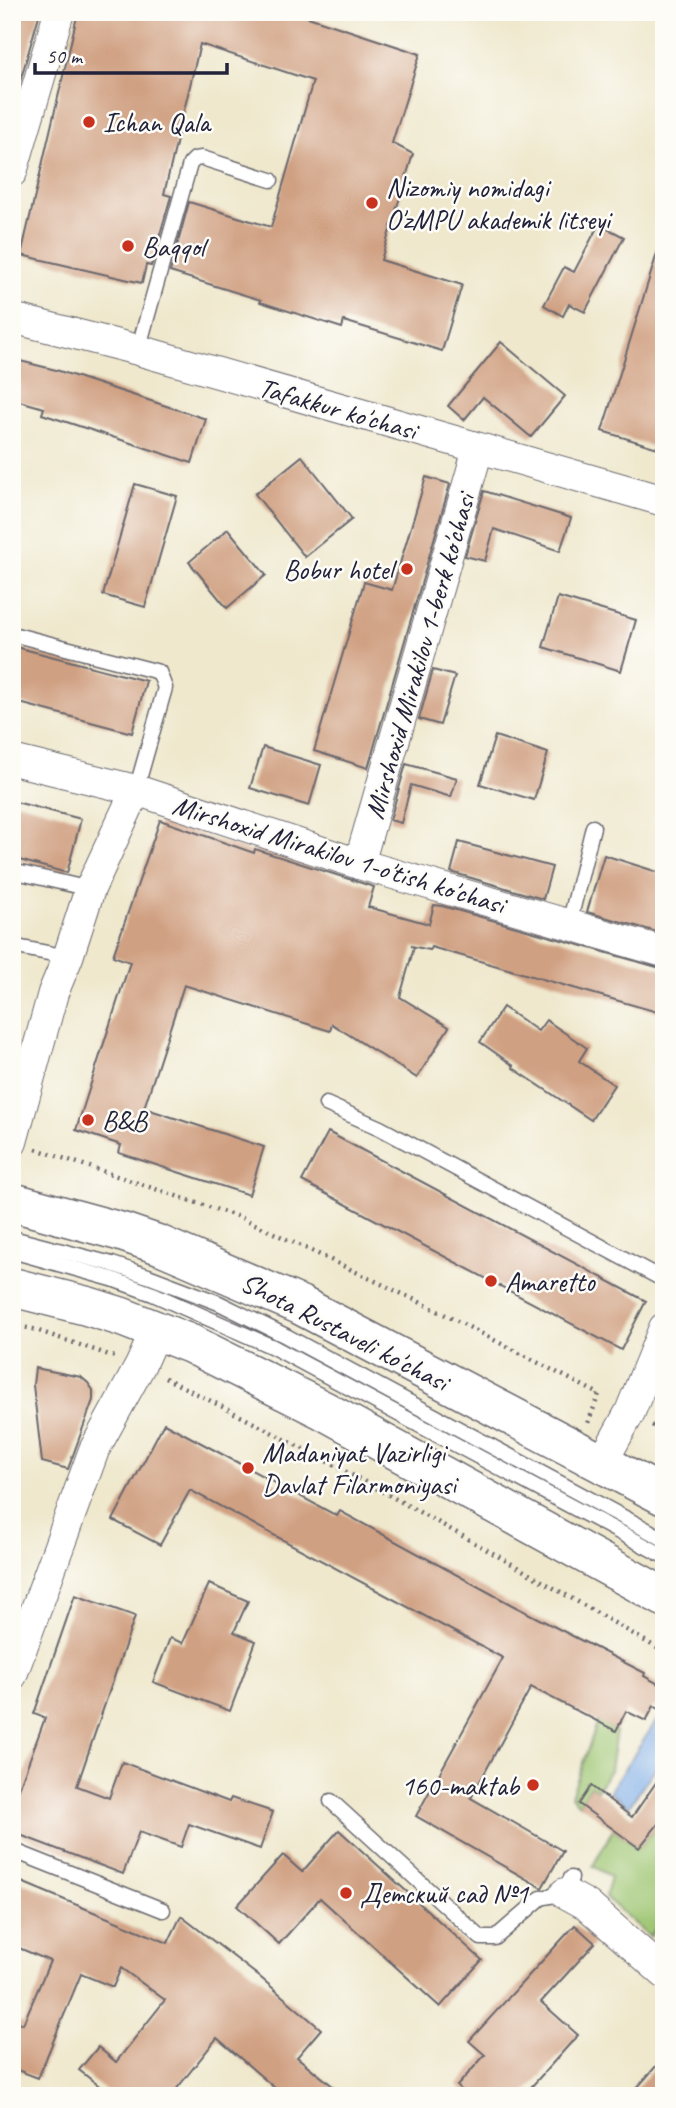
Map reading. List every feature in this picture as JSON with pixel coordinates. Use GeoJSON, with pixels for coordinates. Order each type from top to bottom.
{"type":"FeatureCollection","features":[{"type":"Feature","properties":{"kind":"main road","name":"Shota Rustaveli ko'chasi"},"geometry":{"type":"LineString","coordinates":[[12,1202],[160,1245],[300,1305],[664,1496]]}},
{"type":"Feature","properties":{"kind":"main road"},"geometry":{"type":"LineString","coordinates":[[12,1287],[87,1306],[191,1344],[256,1375],[664,1597]]}},
{"type":"Feature","properties":{"kind":"street"},"geometry":{"type":"LineString","coordinates":[[12,172],[59,12]]}},
{"type":"Feature","properties":{"kind":"street","name":"Tafakkur ko'chasi"},"geometry":{"type":"LineString","coordinates":[[12,318],[138,350],[664,501]]}},
{"type":"Feature","properties":{"kind":"street","name":"Mirshoxid Mirakilov 1-berk ko'chasi"},"geometry":{"type":"LineString","coordinates":[[359,864],[478,449]]}},
{"type":"Feature","properties":{"kind":"street","name":"Mirshoxid Mirakilov 1-o'tish ko'chasi"},"geometry":{"type":"LineString","coordinates":[[12,760],[136,790],[359,864],[664,952]]}},
{"type":"Feature","properties":{"kind":"street"},"geometry":{"type":"LineString","coordinates":[[12,1141],[53,993],[90,889],[136,790]]}},
{"type":"Feature","properties":{"kind":"street"},"geometry":{"type":"LineString","coordinates":[[602,1462],[629,1412],[664,1328]]}},
{"type":"Feature","properties":{"kind":"street"},"geometry":{"type":"LineString","coordinates":[[12,1675],[94,1450],[140,1366],[156,1330]]}},
{"type":"Feature","properties":{"kind":"street"},"geometry":{"type":"LineString","coordinates":[[568,1886],[664,1973]]}},
{"type":"Feature","properties":{"kind":"lane"},"geometry":{"type":"LineString","coordinates":[[138,350],[190,164],[195,159],[202,158],[271,180]]}},
{"type":"Feature","properties":{"kind":"lane"},"geometry":{"type":"LineString","coordinates":[[12,634],[159,672],[165,688],[136,790]]}},
{"type":"Feature","properties":{"kind":"lane"},"geometry":{"type":"LineString","coordinates":[[569,924],[593,827]]}},
{"type":"Feature","properties":{"kind":"lane"},"geometry":{"type":"LineString","coordinates":[[12,871],[90,889]]}},
{"type":"Feature","properties":{"kind":"lane"},"geometry":{"type":"LineString","coordinates":[[12,946],[68,957]]}},
{"type":"Feature","properties":{"kind":"lane"},"geometry":{"type":"LineString","coordinates":[[326,1104],[380,1128],[664,1280]]}},
{"type":"Feature","properties":{"kind":"lane"},"geometry":{"type":"LineString","coordinates":[[12,1238],[112,1264],[219,1303],[286,1336],[664,1539]]}},
{"type":"Feature","properties":{"kind":"lane"},"geometry":{"type":"LineString","coordinates":[[12,1251],[112,1279],[153,1294],[273,1347],[664,1556]]}},
{"type":"Feature","properties":{"kind":"lane"},"geometry":{"type":"LineString","coordinates":[[331,1801],[481,1938],[495,1938],[541,1898],[568,1886]]}},
{"type":"Feature","properties":{"kind":"lane"},"geometry":{"type":"LineString","coordinates":[[12,1850],[163,1910]]}},
{"type":"Feature","properties":{"kind":"path"},"geometry":{"type":"LineString","coordinates":[[12,1141],[242,1218],[430,1307],[599,1394],[587,1425]]}},
{"type":"Feature","properties":{"kind":"path"},"geometry":{"type":"LineString","coordinates":[[12,1325],[33,1329],[140,1366],[242,1416],[513,1563],[664,1652]]}},
{"type":"Feature","properties":{"kind":"green space"},"geometry":{"type":"Polygon","coordinates":[[[598,1721],[616,1731],[610,1770],[597,1790],[591,1786],[579,1804],[571,1796],[598,1721]]]}},
{"type":"Feature","properties":{"kind":"green space"},"geometry":{"type":"Polygon","coordinates":[[[664,1817],[664,1851],[655,1861],[664,1868],[664,1918],[650,1937],[605,1897],[611,1877],[593,1866],[613,1829],[639,1848],[664,1817]]]}},
{"type":"Feature","properties":{"kind":"water"},"geometry":{"type":"Polygon","coordinates":[[[657,1720],[664,1725],[664,1756],[629,1806],[609,1792],[657,1720]]]}},
{"type":"Feature","properties":{"kind":"building"},"geometry":{"type":"Polygon","coordinates":[[[12,12],[40,12],[17,92],[12,91],[12,12]]]}},
{"type":"Feature","properties":{"kind":"building"},"geometry":{"type":"Polygon","coordinates":[[[78,12],[293,12],[420,54],[392,143],[413,154],[381,260],[462,285],[442,351],[344,321],[342,328],[170,272],[189,202],[271,227],[313,81],[200,44],[164,194],[171,196],[151,266],[146,265],[142,283],[21,255],[78,12]]]}},
{"type":"Feature","properties":{"kind":"building"},"geometry":{"type":"Polygon","coordinates":[[[599,224],[624,237],[585,312],[569,304],[563,316],[544,305],[564,267],[574,272],[599,224]]]}},
{"type":"Feature","properties":{"kind":"building"},"geometry":{"type":"Polygon","coordinates":[[[659,247],[664,248],[664,450],[602,431],[659,247]]]}},
{"type":"Feature","properties":{"kind":"building"},"geometry":{"type":"Polygon","coordinates":[[[501,342],[565,396],[531,437],[483,397],[464,420],[448,406],[501,342]]]}},
{"type":"Feature","properties":{"kind":"building"},"geometry":{"type":"Polygon","coordinates":[[[12,359],[56,370],[206,419],[192,463],[42,414],[44,408],[12,399],[12,359]]]}},
{"type":"Feature","properties":{"kind":"building"},"geometry":{"type":"Polygon","coordinates":[[[302,456],[352,519],[305,557],[255,494],[302,456]]]}},
{"type":"Feature","properties":{"kind":"building"},"geometry":{"type":"Polygon","coordinates":[[[426,477],[450,484],[368,768],[314,751],[364,582],[392,590],[426,477]]]}},
{"type":"Feature","properties":{"kind":"building"},"geometry":{"type":"Polygon","coordinates":[[[135,484],[177,496],[145,607],[103,595],[135,484]]]}},
{"type":"Feature","properties":{"kind":"building"},"geometry":{"type":"Polygon","coordinates":[[[484,491],[571,518],[560,551],[494,529],[485,561],[465,556],[484,491]]]}},
{"type":"Feature","properties":{"kind":"building"},"geometry":{"type":"Polygon","coordinates":[[[228,529],[266,575],[227,608],[189,562],[228,529]]]}},
{"type":"Feature","properties":{"kind":"building"},"geometry":{"type":"Polygon","coordinates":[[[558,597],[636,620],[621,671],[543,647],[558,597]]]}},
{"type":"Feature","properties":{"kind":"building"},"geometry":{"type":"Polygon","coordinates":[[[12,646],[146,681],[132,733],[12,701],[12,646]]]}},
{"type":"Feature","properties":{"kind":"building"},"geometry":{"type":"Polygon","coordinates":[[[433,670],[455,676],[440,725],[419,719],[433,670]]]}},
{"type":"Feature","properties":{"kind":"building"},"geometry":{"type":"Polygon","coordinates":[[[495,736],[548,753],[534,800],[480,784],[495,736]]]}},
{"type":"Feature","properties":{"kind":"building"},"geometry":{"type":"Polygon","coordinates":[[[263,747],[321,765],[309,806],[250,788],[263,747]]]}},
{"type":"Feature","properties":{"kind":"building"},"geometry":{"type":"Polygon","coordinates":[[[406,764],[457,778],[451,797],[411,785],[401,823],[390,820],[406,764]]]}},
{"type":"Feature","properties":{"kind":"building"},"geometry":{"type":"Polygon","coordinates":[[[12,801],[81,819],[67,873],[12,858],[12,801]]]}},
{"type":"Feature","properties":{"kind":"building"},"geometry":{"type":"Polygon","coordinates":[[[160,820],[254,853],[255,849],[374,887],[368,907],[429,924],[434,905],[442,906],[664,969],[664,1014],[431,947],[430,950],[411,946],[414,947],[400,997],[449,1027],[417,1078],[332,1024],[330,1031],[184,985],[144,1108],[264,1147],[249,1195],[119,1153],[121,1145],[76,1130],[130,962],[113,956],[160,820]]]}},
{"type":"Feature","properties":{"kind":"building"},"geometry":{"type":"Polygon","coordinates":[[[459,842],[552,867],[543,899],[451,872],[459,842]]]}},
{"type":"Feature","properties":{"kind":"building"},"geometry":{"type":"Polygon","coordinates":[[[604,855],[664,874],[664,934],[587,912],[604,855]]]}},
{"type":"Feature","properties":{"kind":"building"},"geometry":{"type":"Polygon","coordinates":[[[503,1007],[538,1031],[546,1020],[587,1048],[579,1061],[614,1085],[591,1120],[513,1068],[514,1066],[480,1042],[503,1007]]]}},
{"type":"Feature","properties":{"kind":"building"},"geometry":{"type":"Polygon","coordinates":[[[328,1132],[646,1301],[621,1350],[302,1181],[328,1132]]]}},
{"type":"Feature","properties":{"kind":"building"},"geometry":{"type":"Polygon","coordinates":[[[35,1368],[81,1377],[93,1390],[93,1400],[68,1469],[42,1462],[33,1385],[35,1368]]]}},
{"type":"Feature","properties":{"kind":"building"},"geometry":{"type":"Polygon","coordinates":[[[164,1423],[337,1516],[340,1511],[512,1605],[645,1673],[644,1676],[664,1687],[664,1712],[654,1706],[646,1721],[626,1711],[616,1731],[531,1687],[471,1798],[563,1851],[542,1888],[416,1816],[503,1658],[190,1490],[160,1545],[113,1520],[164,1423]]]}},
{"type":"Feature","properties":{"kind":"building"},"geometry":{"type":"Polygon","coordinates":[[[209,1584],[248,1601],[234,1632],[256,1641],[230,1711],[153,1682],[170,1638],[183,1643],[209,1584]]]}},
{"type":"Feature","properties":{"kind":"building"},"geometry":{"type":"Polygon","coordinates":[[[75,1595],[135,1616],[77,1786],[109,1798],[122,1762],[229,1802],[231,1798],[273,1812],[260,1849],[189,1824],[181,1847],[139,1832],[123,1874],[12,1832],[12,1807],[45,1718],[34,1714],[75,1595]]]}},
{"type":"Feature","properties":{"kind":"building"},"geometry":{"type":"Polygon","coordinates":[[[664,1771],[664,1817],[639,1848],[579,1804],[591,1786],[632,1817],[664,1771]]]}},
{"type":"Feature","properties":{"kind":"building"},"geometry":{"type":"Polygon","coordinates":[[[339,1830],[482,1960],[440,2007],[320,1898],[279,1944],[237,1906],[283,1855],[302,1872],[339,1830]]]}},
{"type":"Feature","properties":{"kind":"building"},"geometry":{"type":"Polygon","coordinates":[[[12,1878],[168,1943],[181,1916],[321,2029],[297,2057],[345,2096],[284,2096],[217,2038],[171,2096],[112,2096],[79,2070],[98,2047],[116,2062],[165,2000],[121,1968],[113,1987],[81,1974],[38,2078],[12,2068],[12,2019],[23,2024],[50,1961],[12,1945],[12,1878]]]}},
{"type":"Feature","properties":{"kind":"building"},"geometry":{"type":"Polygon","coordinates":[[[575,1925],[595,1943],[541,2002],[578,2035],[523,2096],[468,2096],[457,2086],[485,2055],[469,2041],[575,1925]]]}},
{"type":"Feature","properties":{"kind":"building"},"geometry":{"type":"Polygon","coordinates":[[[664,2057],[664,2096],[630,2096],[664,2057]]]}},
{"type":"Feature","properties":{"kind":"place","name":"Ichan Qala"},"geometry":{"type":"Point","coordinates":[89,122]}},
{"type":"Feature","properties":{"kind":"place","name":"Nizomiy nomidagi O'zMPU akademik litseyi"},"geometry":{"type":"Point","coordinates":[372,203]}},
{"type":"Feature","properties":{"kind":"place","name":"Baqqol"},"geometry":{"type":"Point","coordinates":[128,246]}},
{"type":"Feature","properties":{"kind":"place","name":"Bobur hotel"},"geometry":{"type":"Point","coordinates":[407,569]}},
{"type":"Feature","properties":{"kind":"place","name":"B&B"},"geometry":{"type":"Point","coordinates":[88,1120]}},
{"type":"Feature","properties":{"kind":"place","name":"Amaretto"},"geometry":{"type":"Point","coordinates":[491,1281]}},
{"type":"Feature","properties":{"kind":"place","name":"Madaniyat Vazirligi Davlat Filarmoniyasi"},"geometry":{"type":"Point","coordinates":[248,1468]}},
{"type":"Feature","properties":{"kind":"place","name":"160-maktab"},"geometry":{"type":"Point","coordinates":[533,1785]}},
{"type":"Feature","properties":{"kind":"place","name":"Детский сад №1"},"geometry":{"type":"Point","coordinates":[346,1893]}}]}
